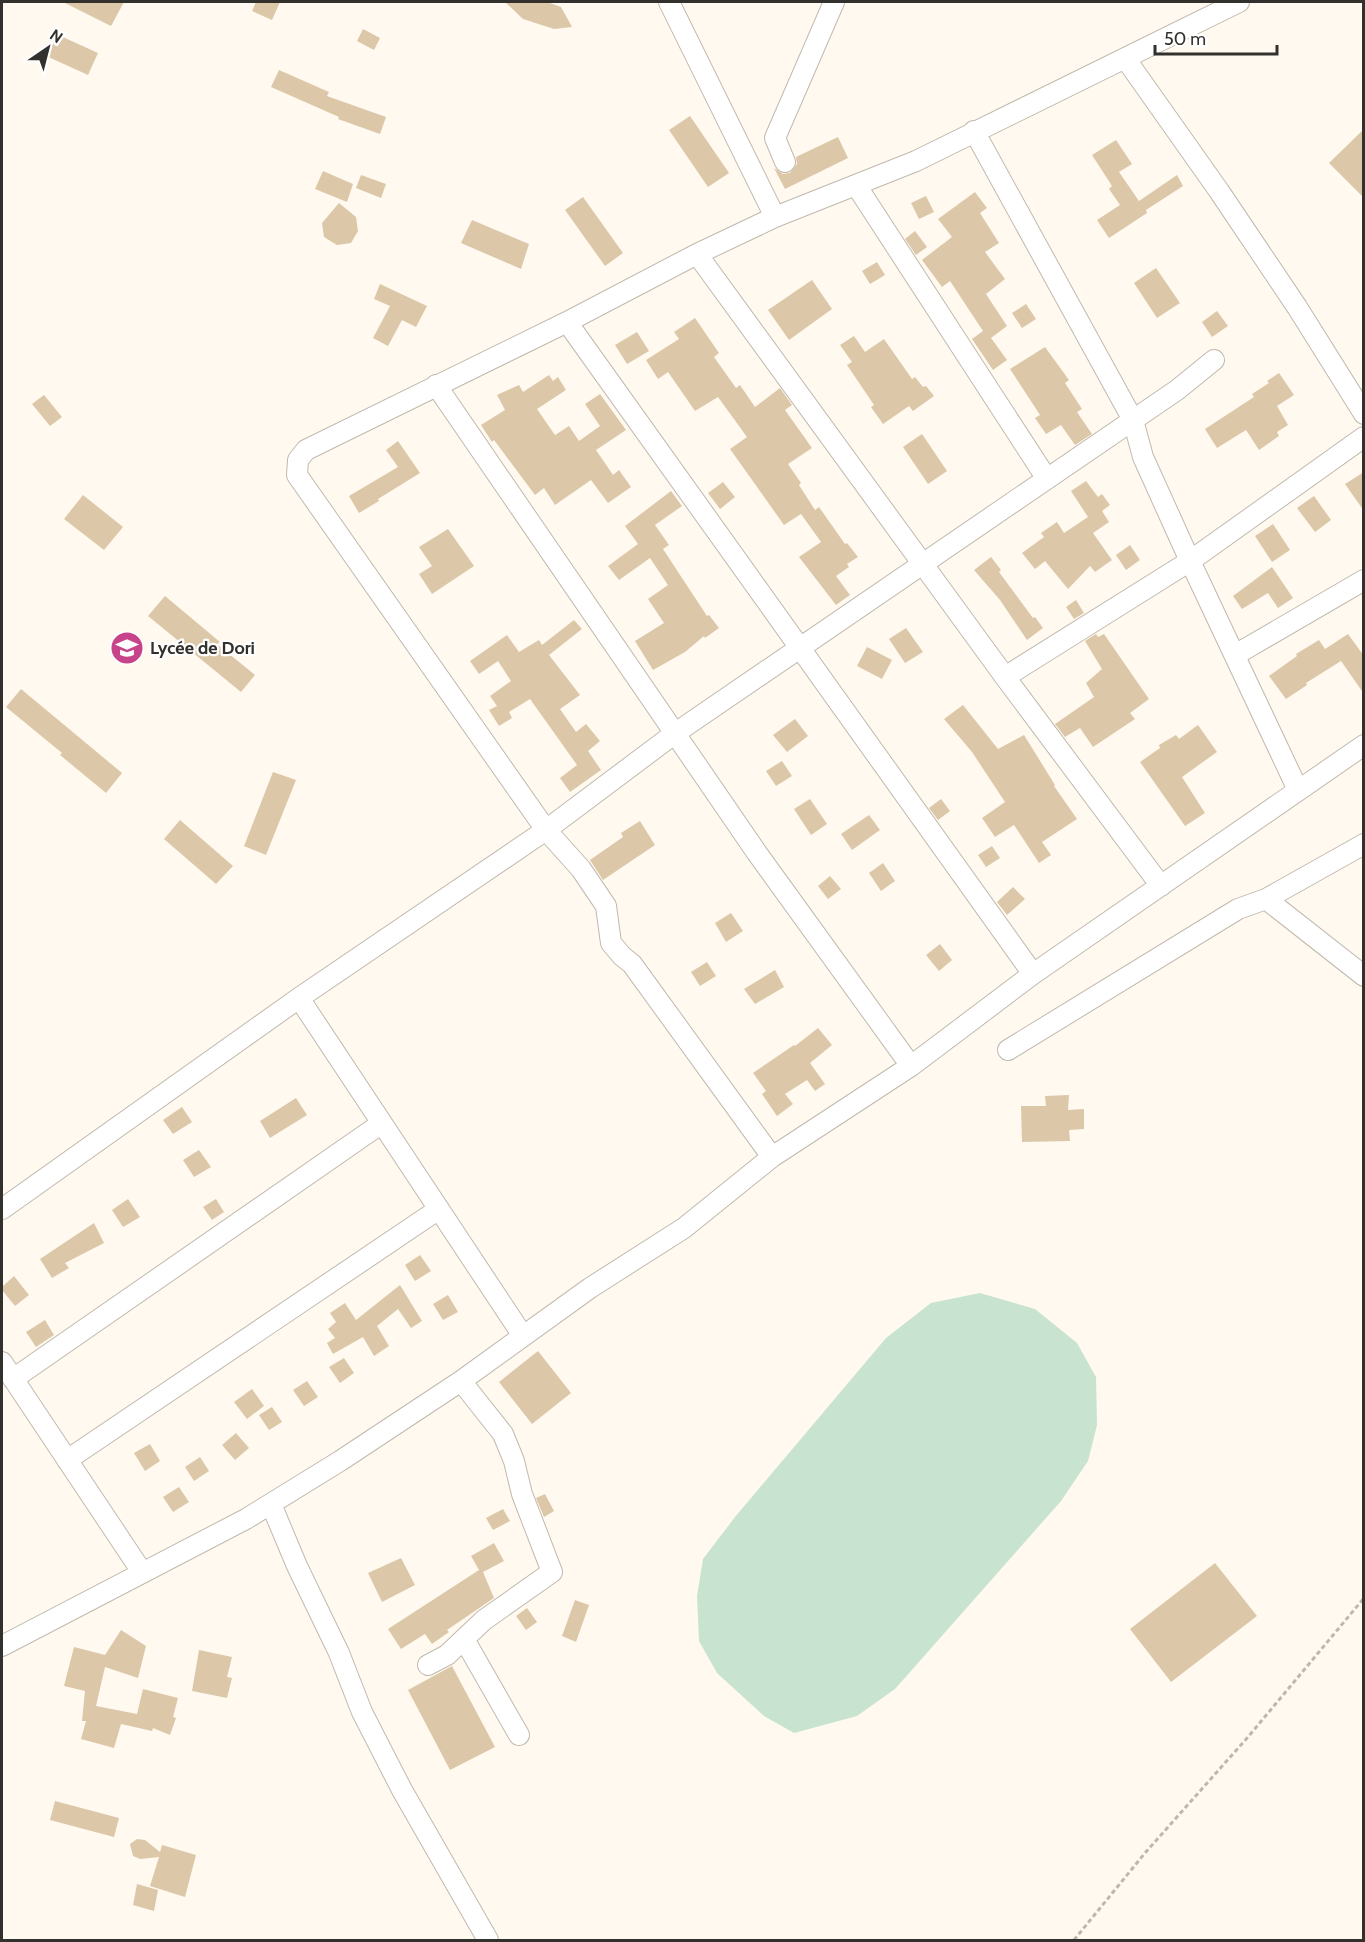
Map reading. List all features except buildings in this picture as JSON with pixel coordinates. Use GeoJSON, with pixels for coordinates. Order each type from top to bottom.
{"type":"FeatureCollection","features":[{"type":"Feature","properties":{"kind":"street"},"geometry":{"type":"LineString","coordinates":[[669,2],[775,217]]}},
{"type":"Feature","properties":{"kind":"street"},"geometry":{"type":"LineString","coordinates":[[785,162],[775,138],[834,2]]}},
{"type":"Feature","properties":{"kind":"street"},"geometry":{"type":"LineString","coordinates":[[772,1157],[632,964],[611,943],[606,906],[581,869],[546,830],[297,475],[298,460],[306,450],[567,322],[697,254],[775,217],[916,161],[1239,2]]}},
{"type":"Feature","properties":{"kind":"street"},"geometry":{"type":"LineString","coordinates":[[1125,58],[1291,297],[1364,414]]}},
{"type":"Feature","properties":{"kind":"street"},"geometry":{"type":"LineString","coordinates":[[974,132],[1133,420],[1143,457],[1298,790]]}},
{"type":"Feature","properties":{"kind":"street"},"geometry":{"type":"LineString","coordinates":[[856,185],[1047,479]]}},
{"type":"Feature","properties":{"kind":"street"},"geometry":{"type":"LineString","coordinates":[[697,254],[1005,677],[1161,886]]}},
{"type":"Feature","properties":{"kind":"street"},"geometry":{"type":"LineString","coordinates":[[567,322],[1032,974]]}},
{"type":"Feature","properties":{"kind":"street"},"geometry":{"type":"LineString","coordinates":[[2,1209],[299,998],[546,830],[674,734],[1177,390],[1214,360]]}},
{"type":"Feature","properties":{"kind":"street"},"geometry":{"type":"LineString","coordinates":[[436,385],[757,853],[911,1066]]}},
{"type":"Feature","properties":{"kind":"street"},"geometry":{"type":"LineString","coordinates":[[1005,677],[1190,561],[1364,437]]}},
{"type":"Feature","properties":{"kind":"street"},"geometry":{"type":"LineString","coordinates":[[1235,655],[1364,580]]}},
{"type":"Feature","properties":{"kind":"street"},"geometry":{"type":"LineString","coordinates":[[2,1646],[246,1519],[340,1461],[461,1381],[590,1288],[684,1228],[772,1157],[911,1066],[1032,974],[1364,745]]}},
{"type":"Feature","properties":{"kind":"street"},"geometry":{"type":"LineString","coordinates":[[1008,1050],[1238,909],[1266,899],[1364,844]]}},
{"type":"Feature","properties":{"kind":"street"},"geometry":{"type":"LineString","coordinates":[[1266,899],[1364,976]]}},
{"type":"Feature","properties":{"kind":"street"},"geometry":{"type":"LineString","coordinates":[[299,998],[523,1336]]}},
{"type":"Feature","properties":{"kind":"street"},"geometry":{"type":"LineString","coordinates":[[13,1379],[382,1123]]}},
{"type":"Feature","properties":{"kind":"street"},"geometry":{"type":"LineString","coordinates":[[67,1460],[439,1209]]}},
{"type":"Feature","properties":{"kind":"street"},"geometry":{"type":"LineString","coordinates":[[2,1362],[142,1572]]}},
{"type":"Feature","properties":{"kind":"street"},"geometry":{"type":"LineString","coordinates":[[428,1665],[447,1655],[484,1620],[552,1572],[522,1494],[514,1461],[503,1434],[461,1381]]}},
{"type":"Feature","properties":{"kind":"street"},"geometry":{"type":"LineString","coordinates":[[271,1504],[297,1566],[339,1653],[362,1712],[402,1790],[488,1941]]}},
{"type":"Feature","properties":{"kind":"street"},"geometry":{"type":"LineString","coordinates":[[464,1639],[519,1735]]}},
{"type":"Feature","properties":{"kind":"path"},"geometry":{"type":"LineString","coordinates":[[1074,1941],[1364,1598]]}},
{"type":"Feature","properties":{"kind":"green space"},"geometry":{"type":"Polygon","coordinates":[[[980,1293],[1035,1309],[1077,1343],[1096,1377],[1097,1425],[1088,1461],[1061,1501],[895,1689],[857,1716],[794,1733],[764,1716],[717,1673],[699,1641],[697,1596],[703,1559],[735,1517],[886,1338],[931,1303],[980,1293]]]}},
{"type":"Feature","properties":{"kind":"place","name":"Lycée de Dori"},"geometry":{"type":"Point","coordinates":[127,648]}}]}
